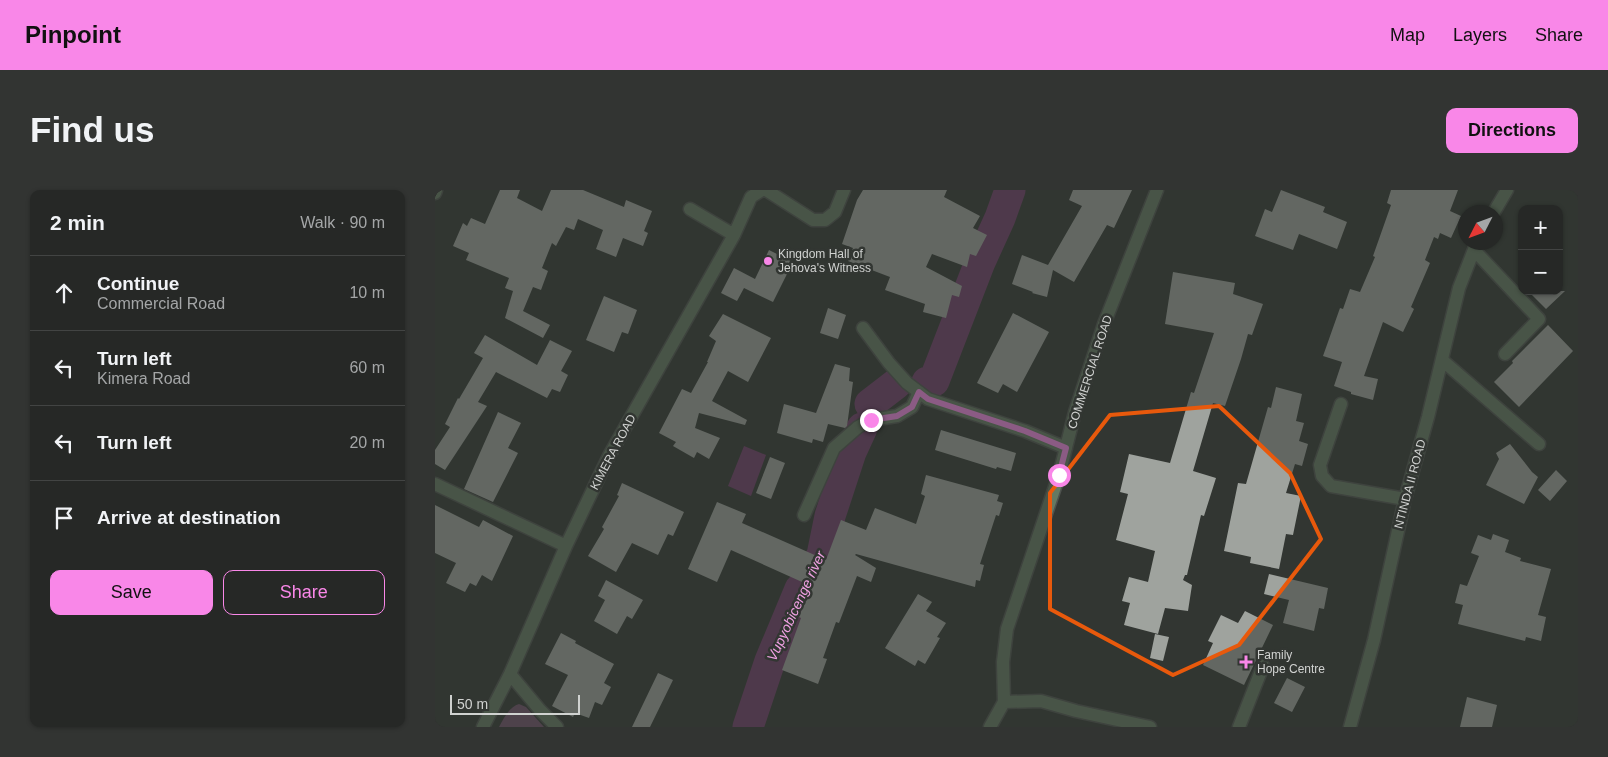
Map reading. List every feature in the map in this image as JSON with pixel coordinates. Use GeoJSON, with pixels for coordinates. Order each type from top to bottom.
{"type":"FeatureCollection","features":[{"type":"Feature","properties":{"kind":"street","name":"KIMERA ROAD"},"geometry":{"type":"LineString","coordinates":[[483,727],[609,456],[733,235],[751,197],[762,190]]}},
{"type":"Feature","properties":{"kind":"street"},"geometry":{"type":"LineString","coordinates":[[766,190],[813,220],[825,220],[835,212],[844,190]]}},
{"type":"Feature","properties":{"kind":"street","name":"COMMERCIAL ROAD"},"geometry":{"type":"LineString","coordinates":[[1004,702],[1003,662],[1007,629],[1059,475],[1075,412],[1104,324],[1157,190]]}},
{"type":"Feature","properties":{"kind":"street"},"geometry":{"type":"LineString","coordinates":[[1498,205],[1507,190]]}},
{"type":"Feature","properties":{"kind":"street"},"geometry":{"type":"LineString","coordinates":[[690,209],[733,235]]}},
{"type":"Feature","properties":{"kind":"street","name":"NTINDA II ROAD"},"geometry":{"type":"LineString","coordinates":[[1351,727],[1405,499],[1428,417],[1459,288],[1474,250]]}},
{"type":"Feature","properties":{"kind":"street"},"geometry":{"type":"LineString","coordinates":[[1479,250],[1539,319],[1505,354]]}},
{"type":"Feature","properties":{"kind":"street"},"geometry":{"type":"LineString","coordinates":[[863,328],[889,364],[907,383],[928,399],[1025,431],[1066,448]]}},
{"type":"Feature","properties":{"kind":"street"},"geometry":{"type":"LineString","coordinates":[[1442,360],[1539,444]]}},
{"type":"Feature","properties":{"kind":"street"},"geometry":{"type":"LineString","coordinates":[[803,516],[834,448],[859,427],[871,420],[897,416],[912,407],[919,392]]}},
{"type":"Feature","properties":{"kind":"street"},"geometry":{"type":"LineString","coordinates":[[1341,404],[1320,465],[1322,476],[1331,486],[1405,499]]}},
{"type":"Feature","properties":{"kind":"street"},"geometry":{"type":"LineString","coordinates":[[435,484],[566,546]]}},
{"type":"Feature","properties":{"kind":"street"},"geometry":{"type":"LineString","coordinates":[[1239,727],[1263,666]]}},
{"type":"Feature","properties":{"kind":"street"},"geometry":{"type":"LineString","coordinates":[[509,674],[557,727]]}},
{"type":"Feature","properties":{"kind":"street"},"geometry":{"type":"LineString","coordinates":[[990,727],[1004,702],[1041,701],[1076,712],[1151,727]]}},
{"type":"Feature","properties":{"kind":"highlighted area"},"geometry":{"type":"Polygon","coordinates":[[[1219,406],[1290,473],[1321,539],[1239,645],[1173,675],[1050,609],[1050,493],[1110,415],[1219,406]]]}},
{"type":"Feature","properties":{"kind":"shaded area"},"geometry":{"type":"Polygon","coordinates":[[[744,446],[766,455],[751,496],[728,486],[744,446]]]}},
{"type":"Feature","properties":{"kind":"shaded area"},"geometry":{"type":"Polygon","coordinates":[[[519,704],[526,707],[544,727],[499,727],[510,710],[519,704]]]}},
{"type":"Feature","properties":{"kind":"building"},"geometry":{"type":"Polygon","coordinates":[[[500,190],[520,190],[517,198],[542,211],[551,190],[583,190],[624,207],[626,200],[652,211],[644,231],[648,233],[643,246],[623,238],[616,257],[596,249],[603,230],[578,219],[574,230],[566,227],[556,246],[552,243],[542,268],[548,271],[541,290],[533,287],[523,311],[550,325],[543,338],[505,318],[513,291],[505,288],[509,278],[466,260],[469,253],[453,246],[463,223],[467,226],[471,218],[485,224],[500,190]]]}},
{"type":"Feature","properties":{"kind":"building"},"geometry":{"type":"Polygon","coordinates":[[[863,190],[947,190],[944,197],[980,216],[973,228],[987,235],[976,256],[970,254],[967,267],[932,254],[926,267],[962,286],[959,297],[952,295],[946,318],[923,312],[925,304],[885,290],[890,277],[848,261],[853,248],[842,244],[857,200],[863,190]]]}},
{"type":"Feature","properties":{"kind":"building"},"geometry":{"type":"Polygon","coordinates":[[[1073,190],[1132,190],[1114,228],[1107,225],[1074,282],[1053,270],[1047,297],[1012,284],[1022,255],[1048,265],[1082,206],[1069,200],[1073,190]]]}},
{"type":"Feature","properties":{"kind":"building"},"geometry":{"type":"Polygon","coordinates":[[[1281,190],[1325,207],[1323,212],[1347,222],[1337,249],[1299,234],[1293,250],[1255,236],[1265,209],[1272,212],[1281,190]]]}},
{"type":"Feature","properties":{"kind":"building"},"geometry":{"type":"Polygon","coordinates":[[[1391,190],[1458,190],[1450,211],[1458,215],[1458,223],[1451,238],[1440,233],[1438,239],[1434,237],[1425,260],[1430,263],[1411,307],[1414,309],[1403,332],[1383,322],[1364,376],[1378,379],[1373,400],[1351,394],[1351,392],[1334,386],[1342,362],[1323,356],[1340,308],[1343,309],[1350,289],[1360,292],[1375,257],[1373,256],[1391,205],[1387,203],[1391,190]]]}},
{"type":"Feature","properties":{"kind":"building"},"geometry":{"type":"Polygon","coordinates":[[[769,250],[793,262],[773,302],[744,288],[737,301],[721,293],[734,268],[755,279],[769,250]]]}},
{"type":"Feature","properties":{"kind":"building"},"geometry":{"type":"Polygon","coordinates":[[[1173,272],[1235,283],[1233,294],[1263,304],[1252,335],[1248,334],[1225,406],[1213,403],[1193,471],[1216,478],[1204,516],[1201,515],[1187,575],[1185,575],[1183,580],[1192,585],[1188,611],[1165,608],[1158,634],[1124,625],[1130,603],[1122,601],[1129,577],[1148,582],[1155,551],[1116,540],[1128,494],[1120,492],[1129,454],[1170,463],[1191,392],[1194,393],[1214,333],[1165,324],[1173,272]]]}},
{"type":"Feature","properties":{"kind":"building"},"geometry":{"type":"Polygon","coordinates":[[[1532,295],[1561,295],[1546,309],[1532,295]]]}},
{"type":"Feature","properties":{"kind":"building"},"geometry":{"type":"Polygon","coordinates":[[[604,296],[637,310],[628,334],[622,332],[614,352],[586,340],[604,296]]]}},
{"type":"Feature","properties":{"kind":"building"},"geometry":{"type":"Polygon","coordinates":[[[828,308],[846,315],[838,339],[820,333],[828,308]]]}},
{"type":"Feature","properties":{"kind":"building"},"geometry":{"type":"Polygon","coordinates":[[[1013,313],[1049,332],[1017,392],[1003,384],[998,393],[977,383],[1013,313]]]}},
{"type":"Feature","properties":{"kind":"building"},"geometry":{"type":"Polygon","coordinates":[[[723,314],[771,338],[748,382],[728,371],[712,401],[747,420],[745,425],[699,413],[695,428],[720,438],[709,459],[697,452],[694,458],[673,446],[676,442],[659,433],[682,389],[691,393],[708,362],[716,341],[709,336],[723,314]]]}},
{"type":"Feature","properties":{"kind":"building"},"geometry":{"type":"Polygon","coordinates":[[[1548,325],[1573,351],[1519,407],[1494,382],[1548,325]]]}},
{"type":"Feature","properties":{"kind":"building"},"geometry":{"type":"Polygon","coordinates":[[[485,335],[537,365],[550,340],[572,351],[561,371],[568,375],[560,392],[552,389],[547,398],[496,372],[478,402],[487,406],[445,470],[435,464],[435,450],[450,427],[445,424],[458,398],[483,358],[474,353],[485,335]]]}},
{"type":"Feature","properties":{"kind":"building"},"geometry":{"type":"Polygon","coordinates":[[[835,364],[850,368],[849,381],[853,382],[847,426],[845,428],[828,424],[823,442],[813,439],[812,443],[777,433],[784,404],[816,413],[835,364]]]}},
{"type":"Feature","properties":{"kind":"building"},"geometry":{"type":"Polygon","coordinates":[[[1276,387],[1302,394],[1296,421],[1304,423],[1299,441],[1308,444],[1302,466],[1295,464],[1286,493],[1301,496],[1293,535],[1286,534],[1279,569],[1250,563],[1251,557],[1224,551],[1238,483],[1246,484],[1268,407],[1271,408],[1276,387]]]}},
{"type":"Feature","properties":{"kind":"building"},"geometry":{"type":"Polygon","coordinates":[[[498,412],[521,423],[508,448],[518,453],[493,502],[464,489],[498,412]]]}},
{"type":"Feature","properties":{"kind":"building"},"geometry":{"type":"Polygon","coordinates":[[[941,430],[1016,453],[1011,471],[997,467],[996,469],[935,450],[941,430]]]}},
{"type":"Feature","properties":{"kind":"building"},"geometry":{"type":"Polygon","coordinates":[[[1510,444],[1538,477],[1524,504],[1486,485],[1499,459],[1496,453],[1510,444]]]}},
{"type":"Feature","properties":{"kind":"building"},"geometry":{"type":"Polygon","coordinates":[[[770,457],[785,463],[771,499],[756,493],[770,457]]]}},
{"type":"Feature","properties":{"kind":"building"},"geometry":{"type":"Polygon","coordinates":[[[1556,470],[1567,481],[1550,501],[1538,490],[1556,470]]]}},
{"type":"Feature","properties":{"kind":"building"},"geometry":{"type":"Polygon","coordinates":[[[926,475],[999,495],[997,501],[1003,503],[999,516],[996,515],[980,564],[984,565],[980,581],[976,580],[975,587],[856,554],[876,568],[871,582],[857,576],[839,623],[836,622],[823,658],[827,659],[818,684],[782,670],[811,586],[731,550],[717,582],[688,569],[717,502],[746,514],[742,523],[826,560],[841,520],[866,530],[875,508],[916,524],[925,496],[921,494],[926,475]]]}},
{"type":"Feature","properties":{"kind":"building"},"geometry":{"type":"Polygon","coordinates":[[[622,483],[684,512],[673,536],[668,534],[658,555],[632,543],[616,572],[588,556],[604,529],[602,527],[619,496],[617,495],[622,483]]]}},
{"type":"Feature","properties":{"kind":"building"},"geometry":{"type":"Polygon","coordinates":[[[435,505],[479,527],[483,520],[513,536],[492,581],[482,575],[476,586],[470,583],[465,592],[446,583],[456,563],[435,553],[435,505]]]}},
{"type":"Feature","properties":{"kind":"building"},"geometry":{"type":"Polygon","coordinates":[[[1493,534],[1509,540],[1505,552],[1521,558],[1520,561],[1551,569],[1538,615],[1546,617],[1541,641],[1526,637],[1525,641],[1458,624],[1463,605],[1455,603],[1460,584],[1467,586],[1479,556],[1471,553],[1478,535],[1491,540],[1493,534]]]}},
{"type":"Feature","properties":{"kind":"building"},"geometry":{"type":"Polygon","coordinates":[[[1269,574],[1328,588],[1324,609],[1319,608],[1314,631],[1283,623],[1289,600],[1264,594],[1269,574]]]}},
{"type":"Feature","properties":{"kind":"building"},"geometry":{"type":"Polygon","coordinates":[[[606,580],[643,600],[632,619],[627,616],[617,634],[594,621],[605,600],[598,596],[606,580]]]}},
{"type":"Feature","properties":{"kind":"building"},"geometry":{"type":"Polygon","coordinates":[[[918,594],[932,602],[926,611],[946,623],[937,637],[940,638],[925,664],[918,660],[915,666],[885,648],[918,594]]]}},
{"type":"Feature","properties":{"kind":"building"},"geometry":{"type":"Polygon","coordinates":[[[1245,611],[1273,625],[1244,685],[1203,665],[1213,643],[1208,641],[1221,615],[1238,623],[1245,611]]]}},
{"type":"Feature","properties":{"kind":"building"},"geometry":{"type":"Polygon","coordinates":[[[561,633],[576,641],[575,643],[614,664],[604,683],[611,687],[602,705],[595,702],[589,718],[575,713],[573,717],[552,706],[568,675],[545,664],[561,633]]]}},
{"type":"Feature","properties":{"kind":"building"},"geometry":{"type":"Polygon","coordinates":[[[1155,634],[1169,637],[1163,661],[1150,658],[1155,634]]]}},
{"type":"Feature","properties":{"kind":"building"},"geometry":{"type":"Polygon","coordinates":[[[658,673],[673,680],[650,727],[632,727],[658,673]]]}},
{"type":"Feature","properties":{"kind":"building"},"geometry":{"type":"Polygon","coordinates":[[[1287,678],[1305,687],[1292,712],[1274,703],[1287,678]]]}},
{"type":"Feature","properties":{"kind":"building"},"geometry":{"type":"Polygon","coordinates":[[[1467,697],[1497,705],[1492,727],[1460,727],[1467,697]]]}},
{"type":"Feature","properties":{"kind":"waterway","name":"Vupyobicenge river"},"geometry":{"type":"LineString","coordinates":[[927,382],[934,381],[1010,190]]}},
{"type":"Feature","properties":{"kind":"waterway","name":"Vupyobicenge river"},"geometry":{"type":"LineString","coordinates":[[870,404],[896,384]]}},
{"type":"Feature","properties":{"kind":"waterway","name":"Vupyobicenge river"},"geometry":{"type":"LineString","coordinates":[[748,727],[770,661],[800,589],[808,582],[822,555],[830,516],[851,452],[862,428]]}},
{"type":"Feature","properties":{"kind":"place","name":"Kingdom Hall of Jehova's Witness"},"geometry":{"type":"Point","coordinates":[768,261]}},
{"type":"Feature","properties":{"kind":"place","name":"Family Hope Centre"},"geometry":{"type":"Point","coordinates":[1246,662]}},
{"type":"Feature","properties":{"kind":"route"},"geometry":{"type":"LineString","coordinates":[[871,420],[897,416],[912,407],[919,392],[928,399],[1025,431],[1066,448],[1059,475]]}}]}
